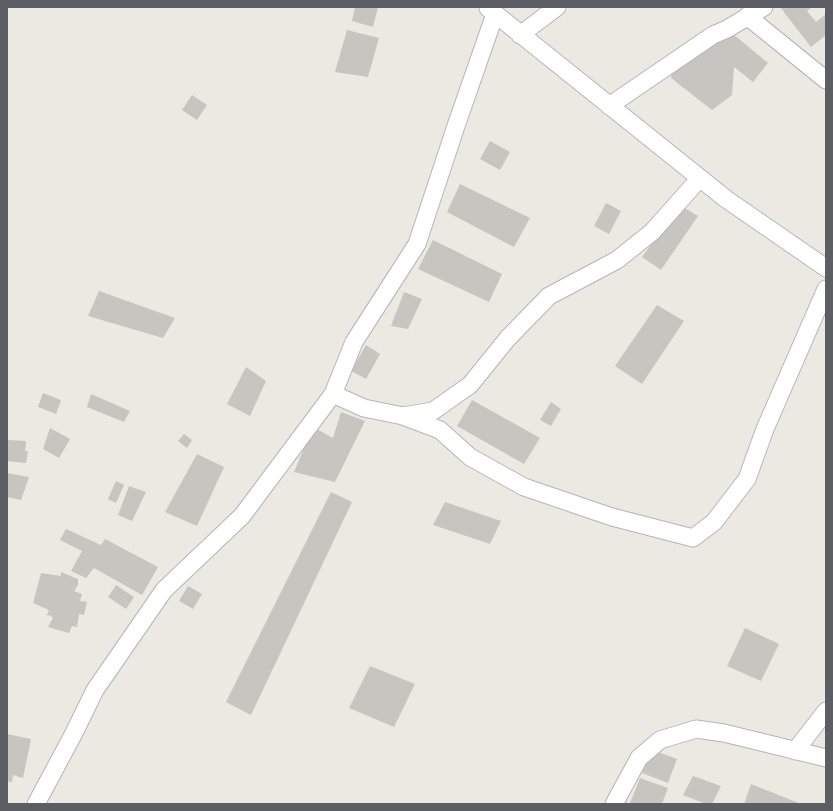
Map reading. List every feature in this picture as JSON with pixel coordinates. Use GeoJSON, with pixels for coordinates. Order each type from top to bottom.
{"type":"FeatureCollection","features":[{"type":"Feature","properties":{"kind":"street"},"geometry":{"type":"LineString","coordinates":[[520,34],[557,7]]}},
{"type":"Feature","properties":{"kind":"street"},"geometry":{"type":"LineString","coordinates":[[609,106],[713,34],[727,29],[764,7]]}},
{"type":"Feature","properties":{"kind":"street"},"geometry":{"type":"LineString","coordinates":[[36,804],[95,690],[164,590],[242,516],[333,394],[354,342],[417,244],[491,11],[726,199],[826,268]]}},
{"type":"Feature","properties":{"kind":"street"},"geometry":{"type":"LineString","coordinates":[[747,16],[826,80]]}},
{"type":"Feature","properties":{"kind":"street"},"geometry":{"type":"LineString","coordinates":[[403,416],[433,411],[470,385],[508,338],[549,296],[617,260],[652,232],[700,178]]}},
{"type":"Feature","properties":{"kind":"street"},"geometry":{"type":"LineString","coordinates":[[333,394],[364,408],[403,416],[440,430],[470,457],[524,487],[612,517],[693,538],[714,522],[747,479],[765,429],[826,289]]}},
{"type":"Feature","properties":{"kind":"street"},"geometry":{"type":"LineString","coordinates":[[795,751],[826,711]]}},
{"type":"Feature","properties":{"kind":"street"},"geometry":{"type":"LineString","coordinates":[[614,804],[640,758],[660,740],[696,728],[724,733],[826,758]]}},
{"type":"Feature","properties":{"kind":"building"},"geometry":{"type":"Polygon","coordinates":[[[355,7],[378,7],[373,27],[352,21],[355,7]]]}},
{"type":"Feature","properties":{"kind":"building"},"geometry":{"type":"Polygon","coordinates":[[[780,7],[812,7],[807,11],[816,22],[826,14],[826,35],[811,47],[780,7]]]}},
{"type":"Feature","properties":{"kind":"building"},"geometry":{"type":"Polygon","coordinates":[[[727,29],[768,63],[753,82],[734,67],[732,95],[712,110],[671,78],[672,70],[727,29]]]}},
{"type":"Feature","properties":{"kind":"building"},"geometry":{"type":"Polygon","coordinates":[[[347,30],[379,38],[368,77],[335,72],[347,30]]]}},
{"type":"Feature","properties":{"kind":"building"},"geometry":{"type":"Polygon","coordinates":[[[192,95],[207,105],[197,120],[182,110],[192,95]]]}},
{"type":"Feature","properties":{"kind":"building"},"geometry":{"type":"Polygon","coordinates":[[[490,141],[510,152],[500,170],[480,159],[490,141]]]}},
{"type":"Feature","properties":{"kind":"building"},"geometry":{"type":"Polygon","coordinates":[[[460,184],[530,218],[514,247],[447,212],[460,184]]]}},
{"type":"Feature","properties":{"kind":"building"},"geometry":{"type":"Polygon","coordinates":[[[606,203],[621,211],[609,234],[594,226],[606,203]]]}},
{"type":"Feature","properties":{"kind":"building"},"geometry":{"type":"Polygon","coordinates":[[[680,205],[698,216],[661,270],[642,257],[680,205]]]}},
{"type":"Feature","properties":{"kind":"building"},"geometry":{"type":"Polygon","coordinates":[[[433,240],[502,274],[489,302],[418,269],[433,240]]]}},
{"type":"Feature","properties":{"kind":"building"},"geometry":{"type":"Polygon","coordinates":[[[99,291],[175,318],[163,338],[88,316],[99,291]]]}},
{"type":"Feature","properties":{"kind":"building"},"geometry":{"type":"Polygon","coordinates":[[[404,292],[422,299],[408,329],[391,326],[404,292]]]}},
{"type":"Feature","properties":{"kind":"building"},"geometry":{"type":"Polygon","coordinates":[[[657,305],[684,321],[642,384],[615,366],[657,305]]]}},
{"type":"Feature","properties":{"kind":"building"},"geometry":{"type":"Polygon","coordinates":[[[366,345],[380,354],[366,379],[351,371],[366,345]]]}},
{"type":"Feature","properties":{"kind":"building"},"geometry":{"type":"Polygon","coordinates":[[[246,367],[266,381],[250,416],[227,404],[246,367]]]}},
{"type":"Feature","properties":{"kind":"building"},"geometry":{"type":"Polygon","coordinates":[[[43,393],[61,400],[56,414],[38,407],[43,393]]]}},
{"type":"Feature","properties":{"kind":"building"},"geometry":{"type":"Polygon","coordinates":[[[91,394],[130,411],[124,422],[87,407],[91,394]]]}},
{"type":"Feature","properties":{"kind":"building"},"geometry":{"type":"Polygon","coordinates":[[[472,400],[540,438],[524,464],[457,426],[472,400]]]}},
{"type":"Feature","properties":{"kind":"building"},"geometry":{"type":"Polygon","coordinates":[[[551,402],[561,409],[551,426],[540,420],[551,402]]]}},
{"type":"Feature","properties":{"kind":"building"},"geometry":{"type":"Polygon","coordinates":[[[341,412],[365,421],[335,482],[294,472],[313,427],[333,438],[341,412]]]}},
{"type":"Feature","properties":{"kind":"building"},"geometry":{"type":"Polygon","coordinates":[[[50,428],[70,439],[59,458],[43,449],[50,428]]]}},
{"type":"Feature","properties":{"kind":"building"},"geometry":{"type":"Polygon","coordinates":[[[184,434],[192,440],[187,448],[178,441],[184,434]]]}},
{"type":"Feature","properties":{"kind":"building"},"geometry":{"type":"Polygon","coordinates":[[[8,440],[26,441],[25,451],[28,451],[26,463],[7,461],[8,440]]]}},
{"type":"Feature","properties":{"kind":"building"},"geometry":{"type":"Polygon","coordinates":[[[197,454],[224,467],[197,526],[165,512],[197,454]]]}},
{"type":"Feature","properties":{"kind":"building"},"geometry":{"type":"Polygon","coordinates":[[[7,473],[29,477],[21,500],[7,497],[7,473]]]}},
{"type":"Feature","properties":{"kind":"building"},"geometry":{"type":"Polygon","coordinates":[[[116,481],[124,485],[116,503],[108,499],[116,481]]]}},
{"type":"Feature","properties":{"kind":"building"},"geometry":{"type":"Polygon","coordinates":[[[129,486],[146,492],[132,521],[118,515],[129,486]]]}},
{"type":"Feature","properties":{"kind":"building"},"geometry":{"type":"Polygon","coordinates":[[[331,492],[352,502],[251,715],[226,702],[331,492]]]}},
{"type":"Feature","properties":{"kind":"building"},"geometry":{"type":"Polygon","coordinates":[[[445,502],[501,521],[490,544],[433,525],[445,502]]]}},
{"type":"Feature","properties":{"kind":"building"},"geometry":{"type":"Polygon","coordinates":[[[66,529],[101,545],[105,539],[158,567],[142,595],[94,568],[86,578],[71,571],[82,551],[60,540],[66,529]]]}},
{"type":"Feature","properties":{"kind":"building"},"geometry":{"type":"Polygon","coordinates":[[[61,572],[78,579],[78,585],[74,591],[82,594],[80,601],[87,602],[84,615],[79,614],[77,627],[72,626],[69,633],[48,627],[53,618],[50,615],[47,615],[49,610],[33,603],[41,573],[61,576],[61,572]]]}},
{"type":"Feature","properties":{"kind":"building"},"geometry":{"type":"Polygon","coordinates":[[[116,585],[134,597],[126,609],[108,597],[116,585]]]}},
{"type":"Feature","properties":{"kind":"building"},"geometry":{"type":"Polygon","coordinates":[[[188,586],[202,594],[193,609],[179,601],[188,586]]]}},
{"type":"Feature","properties":{"kind":"building"},"geometry":{"type":"Polygon","coordinates":[[[745,628],[779,644],[761,681],[727,666],[745,628]]]}},
{"type":"Feature","properties":{"kind":"building"},"geometry":{"type":"Polygon","coordinates":[[[370,666],[415,684],[394,727],[349,708],[370,666]]]}},
{"type":"Feature","properties":{"kind":"building"},"geometry":{"type":"Polygon","coordinates":[[[7,734],[31,739],[23,778],[13,775],[12,782],[7,781],[7,734]]]}},
{"type":"Feature","properties":{"kind":"building"},"geometry":{"type":"Polygon","coordinates":[[[652,750],[677,759],[668,783],[642,773],[652,750]]]}},
{"type":"Feature","properties":{"kind":"building"},"geometry":{"type":"Polygon","coordinates":[[[693,776],[721,786],[712,804],[706,804],[683,795],[693,776]]]}},
{"type":"Feature","properties":{"kind":"building"},"geometry":{"type":"Polygon","coordinates":[[[640,778],[668,788],[662,804],[630,803],[640,778]]]}},
{"type":"Feature","properties":{"kind":"building"},"geometry":{"type":"Polygon","coordinates":[[[751,784],[801,804],[744,804],[751,784]]]}}]}
